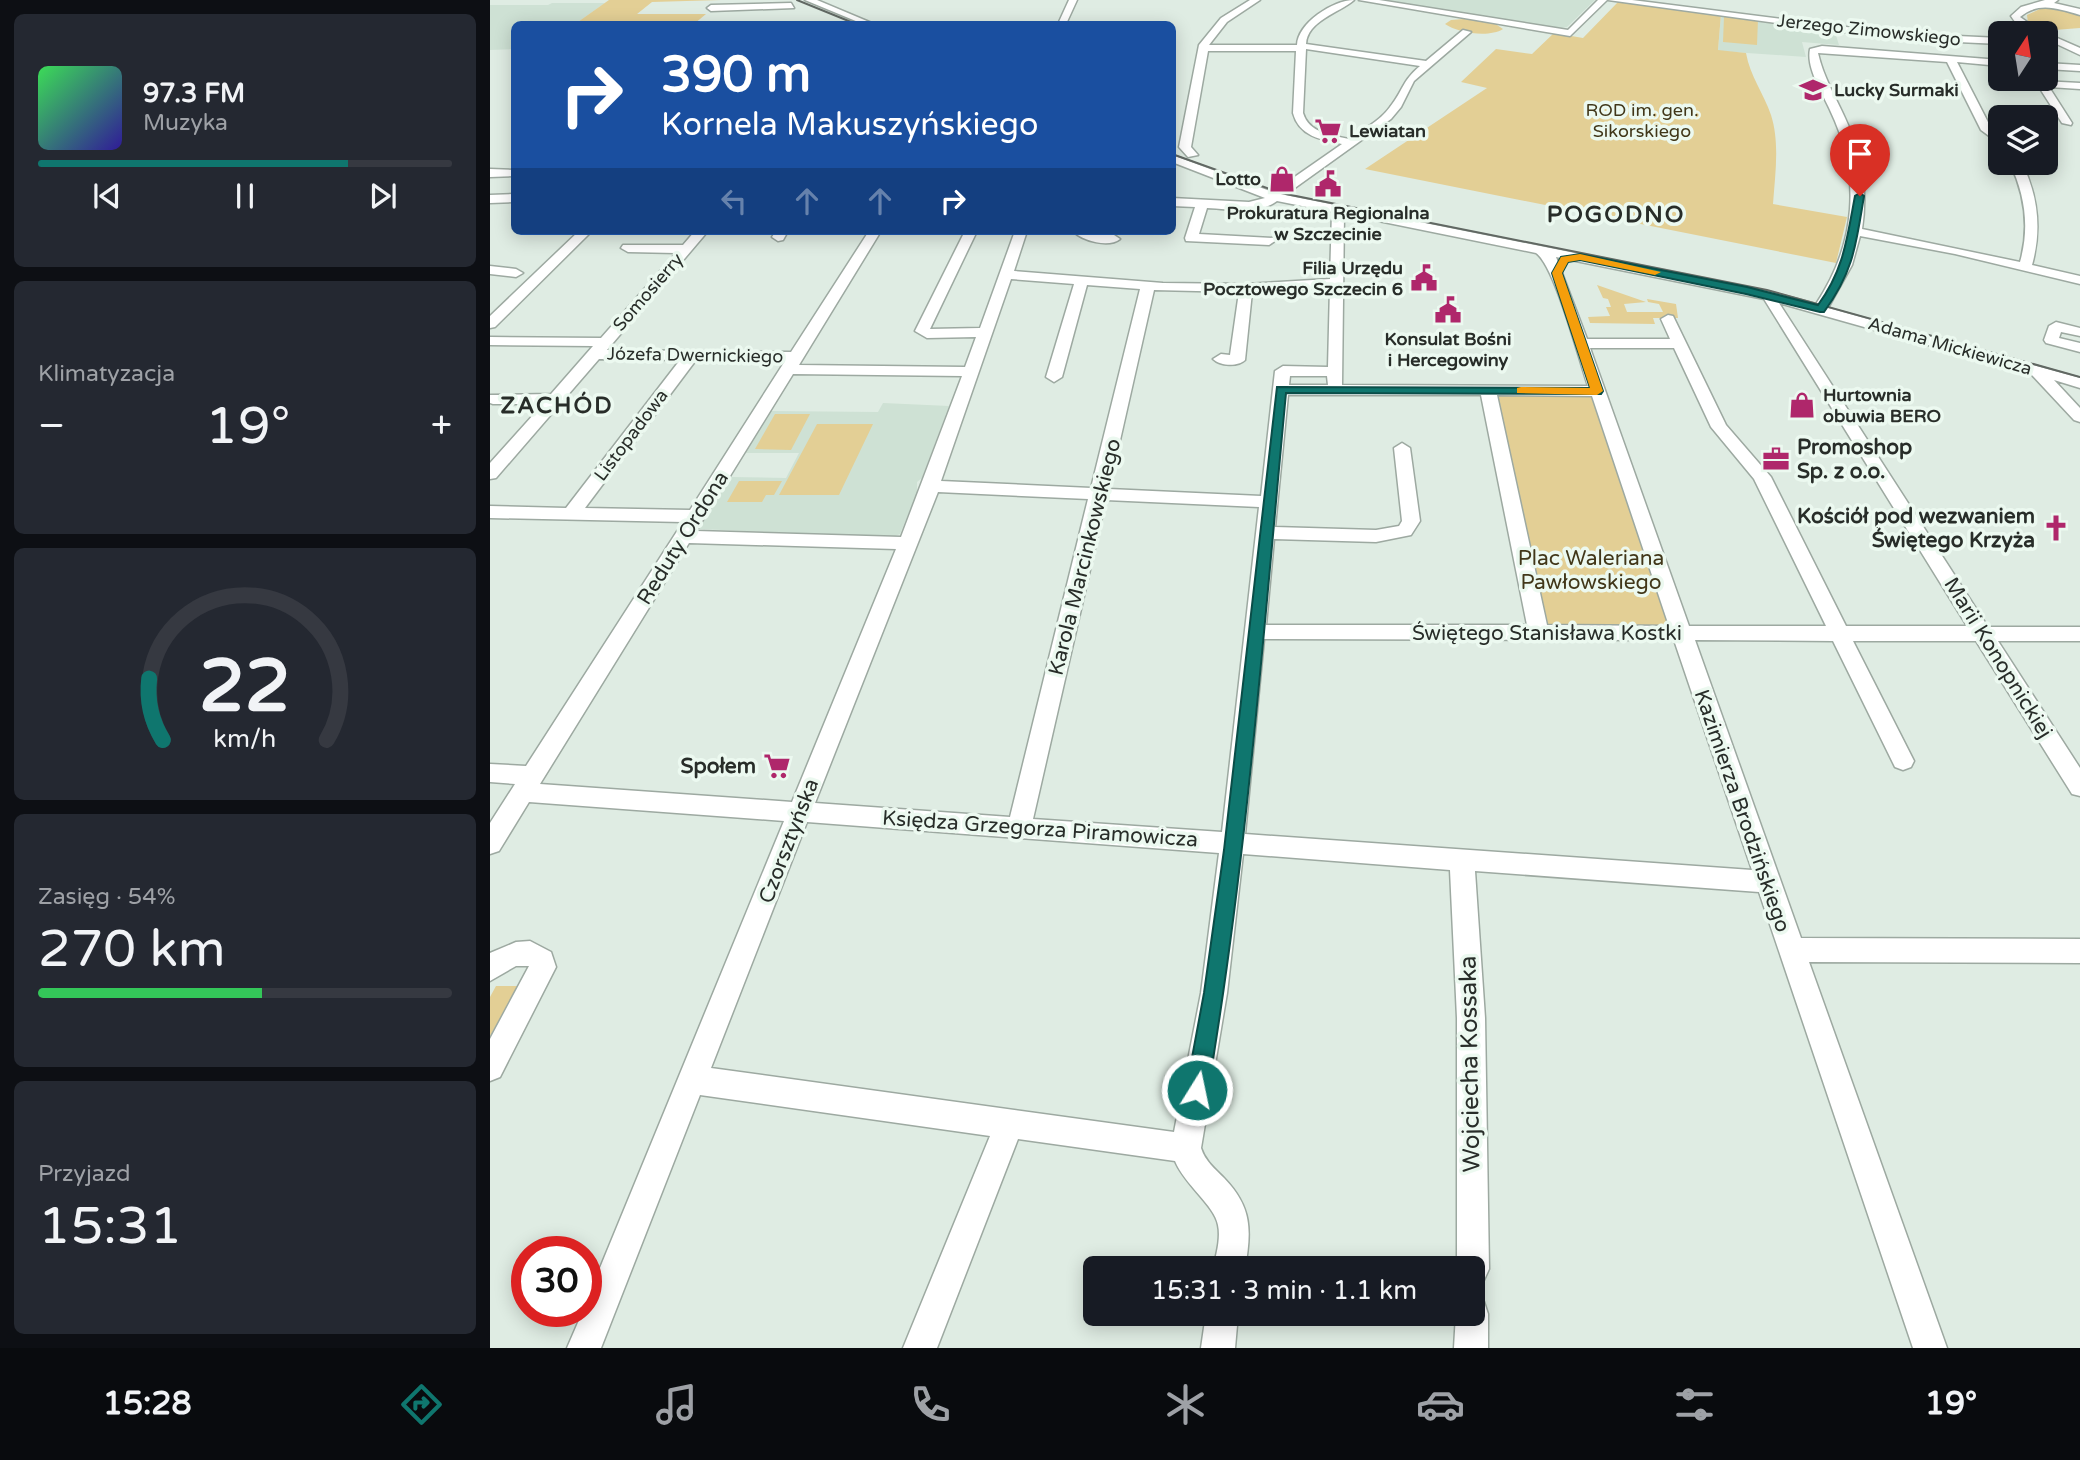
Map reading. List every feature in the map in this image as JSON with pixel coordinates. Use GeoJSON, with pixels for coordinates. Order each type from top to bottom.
{"type":"FeatureCollection","features":[{"type":"Feature","properties":{"kind":"street"},"geometry":{"type":"LineString","coordinates":[[778,0],[803,11]]}},
{"type":"Feature","properties":{"kind":"street"},"geometry":{"type":"LineString","coordinates":[[809,0],[862,21]]}},
{"type":"Feature","properties":{"kind":"street"},"geometry":{"type":"LineString","coordinates":[[1063,21],[1073,0]]}},
{"type":"Feature","properties":{"kind":"street"},"geometry":{"type":"LineString","coordinates":[[1192,155],[1185,148],[1203,48],[1209,36],[1224,20],[1256,0]]}},
{"type":"Feature","properties":{"kind":"street"},"geometry":{"type":"LineString","coordinates":[[1350,0],[1310,26],[1302,36],[1298,113],[1300,124],[1316,134],[1351,143]]}},
{"type":"Feature","properties":{"kind":"street"},"geometry":{"type":"LineString","coordinates":[[1363,0],[1570,33],[1603,0]]}},
{"type":"Feature","properties":{"kind":"street","name":"Jerzego Zimowskiego"},"geometry":{"type":"LineString","coordinates":[[1612,0],[1894,36],[1988,40]]}},
{"type":"Feature","properties":{"kind":"street"},"geometry":{"type":"LineString","coordinates":[[2019,21],[2015,16],[2024,9],[2051,1],[2080,12]]}},
{"type":"Feature","properties":{"kind":"street"},"geometry":{"type":"LineString","coordinates":[[711,8],[791,6]]}},
{"type":"Feature","properties":{"kind":"street"},"geometry":{"type":"LineString","coordinates":[[730,19],[742,8]]}},
{"type":"Feature","properties":{"kind":"street"},"geometry":{"type":"LineString","coordinates":[[1439,24],[1451,15]]}},
{"type":"Feature","properties":{"kind":"street"},"geometry":{"type":"LineString","coordinates":[[1574,16],[1586,18]]}},
{"type":"Feature","properties":{"kind":"street"},"geometry":{"type":"LineString","coordinates":[[1500,35],[1512,24]]}},
{"type":"Feature","properties":{"kind":"street"},"geometry":{"type":"LineString","coordinates":[[1176,202],[1257,206],[1275,197],[1390,114],[1410,79],[1466,32]]}},
{"type":"Feature","properties":{"kind":"street"},"geometry":{"type":"LineString","coordinates":[[2058,43],[2080,52]]}},
{"type":"Feature","properties":{"kind":"street"},"geometry":{"type":"LineString","coordinates":[[1203,48],[1301,47],[1428,64]]}},
{"type":"Feature","properties":{"kind":"street"},"geometry":{"type":"LineString","coordinates":[[1824,304],[1847,265],[1860,196],[1845,130],[1812,53],[1815,50],[1988,62]]}},
{"type":"Feature","properties":{"kind":"street"},"geometry":{"type":"LineString","coordinates":[[1950,59],[1988,132]]}},
{"type":"Feature","properties":{"kind":"street"},"geometry":{"type":"LineString","coordinates":[[2058,67],[2080,68]]}},
{"type":"Feature","properties":{"kind":"street"},"geometry":{"type":"LineString","coordinates":[[2067,123],[2042,84],[2080,86]]}},
{"type":"Feature","properties":{"kind":"street"},"geometry":{"type":"LineString","coordinates":[[1176,130],[1188,120]]}},
{"type":"Feature","properties":{"kind":"street","name":"Adama Mickiewicza"},"geometry":{"type":"LineString","coordinates":[[1176,149],[1288,188],[1773,290],[2080,371]]}},
{"type":"Feature","properties":{"kind":"street","name":"Adama Mickiewicza"},"geometry":{"type":"LineString","coordinates":[[1176,160],[1275,197],[1580,257],[1773,290],[1802,304],[1824,304],[2080,383]]}},
{"type":"Feature","properties":{"kind":"street"},"geometry":{"type":"LineString","coordinates":[[490,173],[511,173]]}},
{"type":"Feature","properties":{"kind":"street"},"geometry":{"type":"LineString","coordinates":[[2021,175],[2032,211],[2032,241],[2025,267]]}},
{"type":"Feature","properties":{"kind":"street"},"geometry":{"type":"LineString","coordinates":[[490,199],[511,198]]}},
{"type":"Feature","properties":{"kind":"street"},"geometry":{"type":"LineString","coordinates":[[1202,204],[1191,238],[1269,241]]}},
{"type":"Feature","properties":{"kind":"street"},"geometry":{"type":"LineString","coordinates":[[490,206],[511,209]]}},
{"type":"Feature","properties":{"kind":"street"},"geometry":{"type":"LineString","coordinates":[[1335,390],[1338,208]]}},
{"type":"Feature","properties":{"kind":"street"},"geometry":{"type":"LineString","coordinates":[[1854,231],[2080,280]]}},
{"type":"Feature","properties":{"kind":"street"},"geometry":{"type":"LineString","coordinates":[[490,324],[582,235]]}},
{"type":"Feature","properties":{"kind":"street","name":"Somosierry"},"geometry":{"type":"LineString","coordinates":[[490,474],[698,235]]}},
{"type":"Feature","properties":{"kind":"street","name":"Reduty Ordona"},"geometry":{"type":"LineString","coordinates":[[490,844],[872,235]]}},
{"type":"Feature","properties":{"kind":"street"},"geometry":{"type":"LineString","coordinates":[[969,235],[922,331],[927,334],[986,332]]}},
{"type":"Feature","properties":{"kind":"street","name":"Czorsztyńska"},"geometry":{"type":"LineString","coordinates":[[584,1348],[931,486],[1020,235]]}},
{"type":"Feature","properties":{"kind":"street"},"geometry":{"type":"LineString","coordinates":[[1084,235],[1114,239]]}},
{"type":"Feature","properties":{"kind":"street","name":"Somosierry"},"geometry":{"type":"LineString","coordinates":[[628,248],[686,248]]}},
{"type":"Feature","properties":{"kind":"street","name":"Kazimierza Brodzińskiego"},"geometry":{"type":"LineString","coordinates":[[1538,248],[1547,253],[1557,273],[1680,634],[1930,1348]]}},
{"type":"Feature","properties":{"kind":"street"},"geometry":{"type":"LineString","coordinates":[[1557,273],[1565,259],[1580,257]]}},
{"type":"Feature","properties":{"kind":"street"},"geometry":{"type":"LineString","coordinates":[[490,270],[516,273]]}},
{"type":"Feature","properties":{"kind":"street"},"geometry":{"type":"LineString","coordinates":[[1006,274],[1148,286],[1246,288],[1336,282]]}},
{"type":"Feature","properties":{"kind":"street"},"geometry":{"type":"LineString","coordinates":[[1054,377],[1081,282]]}},
{"type":"Feature","properties":{"kind":"street","name":"Karola Marcinkowskiego"},"geometry":{"type":"LineString","coordinates":[[1019,828],[1148,286]]}},
{"type":"Feature","properties":{"kind":"street"},"geometry":{"type":"LineString","coordinates":[[1221,359],[1237,360],[1246,288]]}},
{"type":"Feature","properties":{"kind":"street","name":"Marii Konopnickiej"},"geometry":{"type":"LineString","coordinates":[[1773,290],[1781,316],[2080,787]]}},
{"type":"Feature","properties":{"kind":"street"},"geometry":{"type":"LineString","coordinates":[[490,302],[511,303]]}},
{"type":"Feature","properties":{"kind":"street"},"geometry":{"type":"LineString","coordinates":[[1781,316],[1784,306],[1802,304]]}},
{"type":"Feature","properties":{"kind":"street"},"geometry":{"type":"LineString","coordinates":[[1668,319],[1719,427],[1762,477],[1903,761]]}},
{"type":"Feature","properties":{"kind":"street"},"geometry":{"type":"LineString","coordinates":[[2080,332],[2056,326],[2051,340],[2080,348]]}},
{"type":"Feature","properties":{"kind":"street","name":"Józefa Dwernickiego"},"geometry":{"type":"LineString","coordinates":[[490,341],[605,342]]}},
{"type":"Feature","properties":{"kind":"street"},"geometry":{"type":"LineString","coordinates":[[1581,344],[1679,344]]}},
{"type":"Feature","properties":{"kind":"street","name":"Józefa Dwernickiego"},"geometry":{"type":"LineString","coordinates":[[594,354],[691,356],[972,372]]}},
{"type":"Feature","properties":{"kind":"street","name":"Listopadowa"},"geometry":{"type":"LineString","coordinates":[[571,514],[691,356]]}},
{"type":"Feature","properties":{"kind":"street"},"geometry":{"type":"LineString","coordinates":[[2032,369],[2080,417]]}},
{"type":"Feature","properties":{"kind":"street"},"geometry":{"type":"LineString","coordinates":[[1282,381],[1335,372]]}},
{"type":"Feature","properties":{"kind":"street"},"geometry":{"type":"LineString","coordinates":[[1282,381],[1335,390],[1597,391]]}},
{"type":"Feature","properties":{"kind":"street"},"geometry":{"type":"LineString","coordinates":[[1231,1256],[1234,1227],[1230,1210],[1220,1195],[1195,1173],[1188,1161],[1186,1148],[1214,993],[1234,843],[1282,381]]}},
{"type":"Feature","properties":{"kind":"street"},"geometry":{"type":"LineString","coordinates":[[1488,390],[1539,633]]}},
{"type":"Feature","properties":{"kind":"street"},"geometry":{"type":"LineString","coordinates":[[493,399],[555,399]]}},
{"type":"Feature","properties":{"kind":"street"},"geometry":{"type":"LineString","coordinates":[[1265,533],[1376,536],[1405,531],[1410,521],[1402,448]]}},
{"type":"Feature","properties":{"kind":"street"},"geometry":{"type":"LineString","coordinates":[[931,486],[1269,502]]}},
{"type":"Feature","properties":{"kind":"street"},"geometry":{"type":"LineString","coordinates":[[490,512],[696,516]]}},
{"type":"Feature","properties":{"kind":"street"},"geometry":{"type":"LineString","coordinates":[[683,537],[908,543]]}},
{"type":"Feature","properties":{"kind":"street","name":"Świętego Stanisława Kostki"},"geometry":{"type":"LineString","coordinates":[[1255,632],[2080,634]]}},
{"type":"Feature","properties":{"kind":"street","name":"Księdza Grzegorza Piramowicza"},"geometry":{"type":"LineString","coordinates":[[490,773],[528,784],[800,813],[1767,882]]}},
{"type":"Feature","properties":{"kind":"street","name":"Wojciecha Kossaka"},"geometry":{"type":"LineString","coordinates":[[1462,859],[1471,1018],[1473,1256]]}},
{"type":"Feature","properties":{"kind":"street"},"geometry":{"type":"LineString","coordinates":[[1791,950],[2080,951]]}},
{"type":"Feature","properties":{"kind":"street"},"geometry":{"type":"LineString","coordinates":[[490,969],[505,957],[516,953],[532,954],[542,961],[543,967],[490,1067]]}},
{"type":"Feature","properties":{"kind":"street"},"geometry":{"type":"LineString","coordinates":[[694,1080],[1186,1148]]}},
{"type":"Feature","properties":{"kind":"street"},"geometry":{"type":"LineString","coordinates":[[920,1348],[1010,1123]]}},
{"type":"Feature","properties":{"kind":"street"},"geometry":{"type":"LineString","coordinates":[[1218,1348],[1221,1326]]}},
{"type":"Feature","properties":{"kind":"street"},"geometry":{"type":"LineString","coordinates":[[1471,1348],[1472,1326]]}},
{"type":"Feature","properties":{"kind":"shaded area"},"geometry":{"type":"Polygon","coordinates":[[[1595,0],[1567,27],[1561,28],[1385,2],[1595,0]]]}},
{"type":"Feature","properties":{"kind":"shaded area"},"geometry":{"type":"Polygon","coordinates":[[[605,3],[579,21],[511,21],[511,49],[490,50],[490,5],[605,3]]]}},
{"type":"Feature","properties":{"kind":"shaded area"},"geometry":{"type":"Polygon","coordinates":[[[1721,14],[1834,29],[1839,45],[1802,42],[1806,57],[1718,51],[1721,14]]]}},
{"type":"Feature","properties":{"kind":"shaded area"},"geometry":{"type":"Polygon","coordinates":[[[883,403],[949,406],[922,478],[917,482],[917,493],[900,534],[893,537],[698,529],[730,477],[786,478],[799,453],[744,453],[771,411],[878,412],[883,403]]]}},
{"type":"Feature","properties":{"kind":"green space"},"geometry":{"type":"Polygon","coordinates":[[[609,0],[721,0],[652,2],[637,14],[706,14],[698,21],[579,21],[609,0]]]}},
{"type":"Feature","properties":{"kind":"green space","name":"ROD im. gen. Sikorskiego"},"geometry":{"type":"Polygon","coordinates":[[[1618,2],[1721,14],[1718,50],[1746,53],[1771,115],[1776,148],[1773,204],[1847,217],[1836,263],[1365,169],[1487,88],[1461,82],[1496,49],[1532,54],[1554,33],[1583,38],[1618,2]]]}},
{"type":"Feature","properties":{"kind":"green space"},"geometry":{"type":"Polygon","coordinates":[[[2046,6],[2080,14],[2080,28],[2058,30],[2058,21],[2028,21],[2027,15],[2046,6]]]}},
{"type":"Feature","properties":{"kind":"green space"},"geometry":{"type":"Polygon","coordinates":[[[1724,16],[1758,19],[1757,45],[1723,42],[1724,16]]]}},
{"type":"Feature","properties":{"kind":"green space"},"geometry":{"type":"Polygon","coordinates":[[[1451,20],[1494,23],[1503,29],[1490,33],[1474,33],[1445,24],[1451,20]]]}},
{"type":"Feature","properties":{"kind":"green space"},"geometry":{"type":"Polygon","coordinates":[[[1597,285],[1646,302],[1624,304],[1627,312],[1663,312],[1659,304],[1648,302],[1647,299],[1676,304],[1678,318],[1653,318],[1655,324],[1590,323],[1588,317],[1610,316],[1606,307],[1611,307],[1608,299],[1603,298],[1597,285]]]}},
{"type":"Feature","properties":{"kind":"green space","name":"Plac Waleriana Pawłowskiego"},"geometry":{"type":"Polygon","coordinates":[[[1495,395],[1591,396],[1668,625],[1545,625],[1495,395]]]}},
{"type":"Feature","properties":{"kind":"green space"},"geometry":{"type":"Polygon","coordinates":[[[775,414],[810,414],[791,450],[755,449],[775,414]]]}},
{"type":"Feature","properties":{"kind":"green space"},"geometry":{"type":"Polygon","coordinates":[[[817,424],[873,424],[839,495],[779,495],[817,424]]]}},
{"type":"Feature","properties":{"kind":"green space"},"geometry":{"type":"Polygon","coordinates":[[[739,481],[782,481],[774,495],[766,495],[762,502],[727,502],[739,481]]]}},
{"type":"Feature","properties":{"kind":"green space"},"geometry":{"type":"Polygon","coordinates":[[[496,986],[519,986],[490,1036],[490,997],[496,986]]]}},
{"type":"Feature","properties":{"kind":"tram line"},"geometry":{"type":"LineString","coordinates":[[797,0],[849,21]]}},
{"type":"Feature","properties":{"kind":"tram line"},"geometry":{"type":"LineString","coordinates":[[1176,155],[1281,193],[1767,290],[2080,377]]}},
{"type":"Feature","properties":{"kind":"slow traffic"},"geometry":{"type":"LineString","coordinates":[[1521,390],[1597,391],[1557,273],[1558,267],[1565,259],[1580,257],[1655,272]]}},
{"type":"Feature","properties":{"kind":"place","name":"Lucky Surmaki"},"geometry":{"type":"Point","coordinates":[1813,90]}},
{"type":"Feature","properties":{"kind":"place","name":"Lewiatan"},"geometry":{"type":"Point","coordinates":[1328,131]}},
{"type":"Feature","properties":{"kind":"place","name":"Lotto"},"geometry":{"type":"Point","coordinates":[1282,179]}},
{"type":"Feature","properties":{"kind":"place","name":"Prokuratura Regionalna w Szczecinie"},"geometry":{"type":"Point","coordinates":[1328,184]}},
{"type":"Feature","properties":{"kind":"place","name":"Filia Urzędu Pocztowego Szczecin 6"},"geometry":{"type":"Point","coordinates":[1424,278]}},
{"type":"Feature","properties":{"kind":"place","name":"Konsulat Bośni i Hercegowiny"},"geometry":{"type":"Point","coordinates":[1448,310]}},
{"type":"Feature","properties":{"kind":"place","name":"Hurtownia obuwia BERO"},"geometry":{"type":"Point","coordinates":[1802,405]}},
{"type":"Feature","properties":{"kind":"place","name":"Promoshop Sp. z o.o."},"geometry":{"type":"Point","coordinates":[1776,459]}},
{"type":"Feature","properties":{"kind":"place","name":"Kościół pod wezwaniem Świętego Krzyża"},"geometry":{"type":"Point","coordinates":[2056,528]}},
{"type":"Feature","properties":{"kind":"place","name":"Społem"},"geometry":{"type":"Point","coordinates":[777,766]}},
{"type":"Feature","properties":{"kind":"district","name":"POGODNO"},"geometry":{"type":"Point","coordinates":[1616,215]}},
{"type":"Feature","properties":{"kind":"district","name":"ZACHÓD"},"geometry":{"type":"Point","coordinates":[557,406]}},
{"type":"Feature","properties":{"kind":"route"},"geometry":{"type":"LineString","coordinates":[[1197,1090],[1214,993],[1233,850],[1281,390],[1597,391],[1557,273],[1558,267],[1565,259],[1580,257],[1747,290],[1820,309],[1836,288],[1847,265],[1860,196]]}}]}
